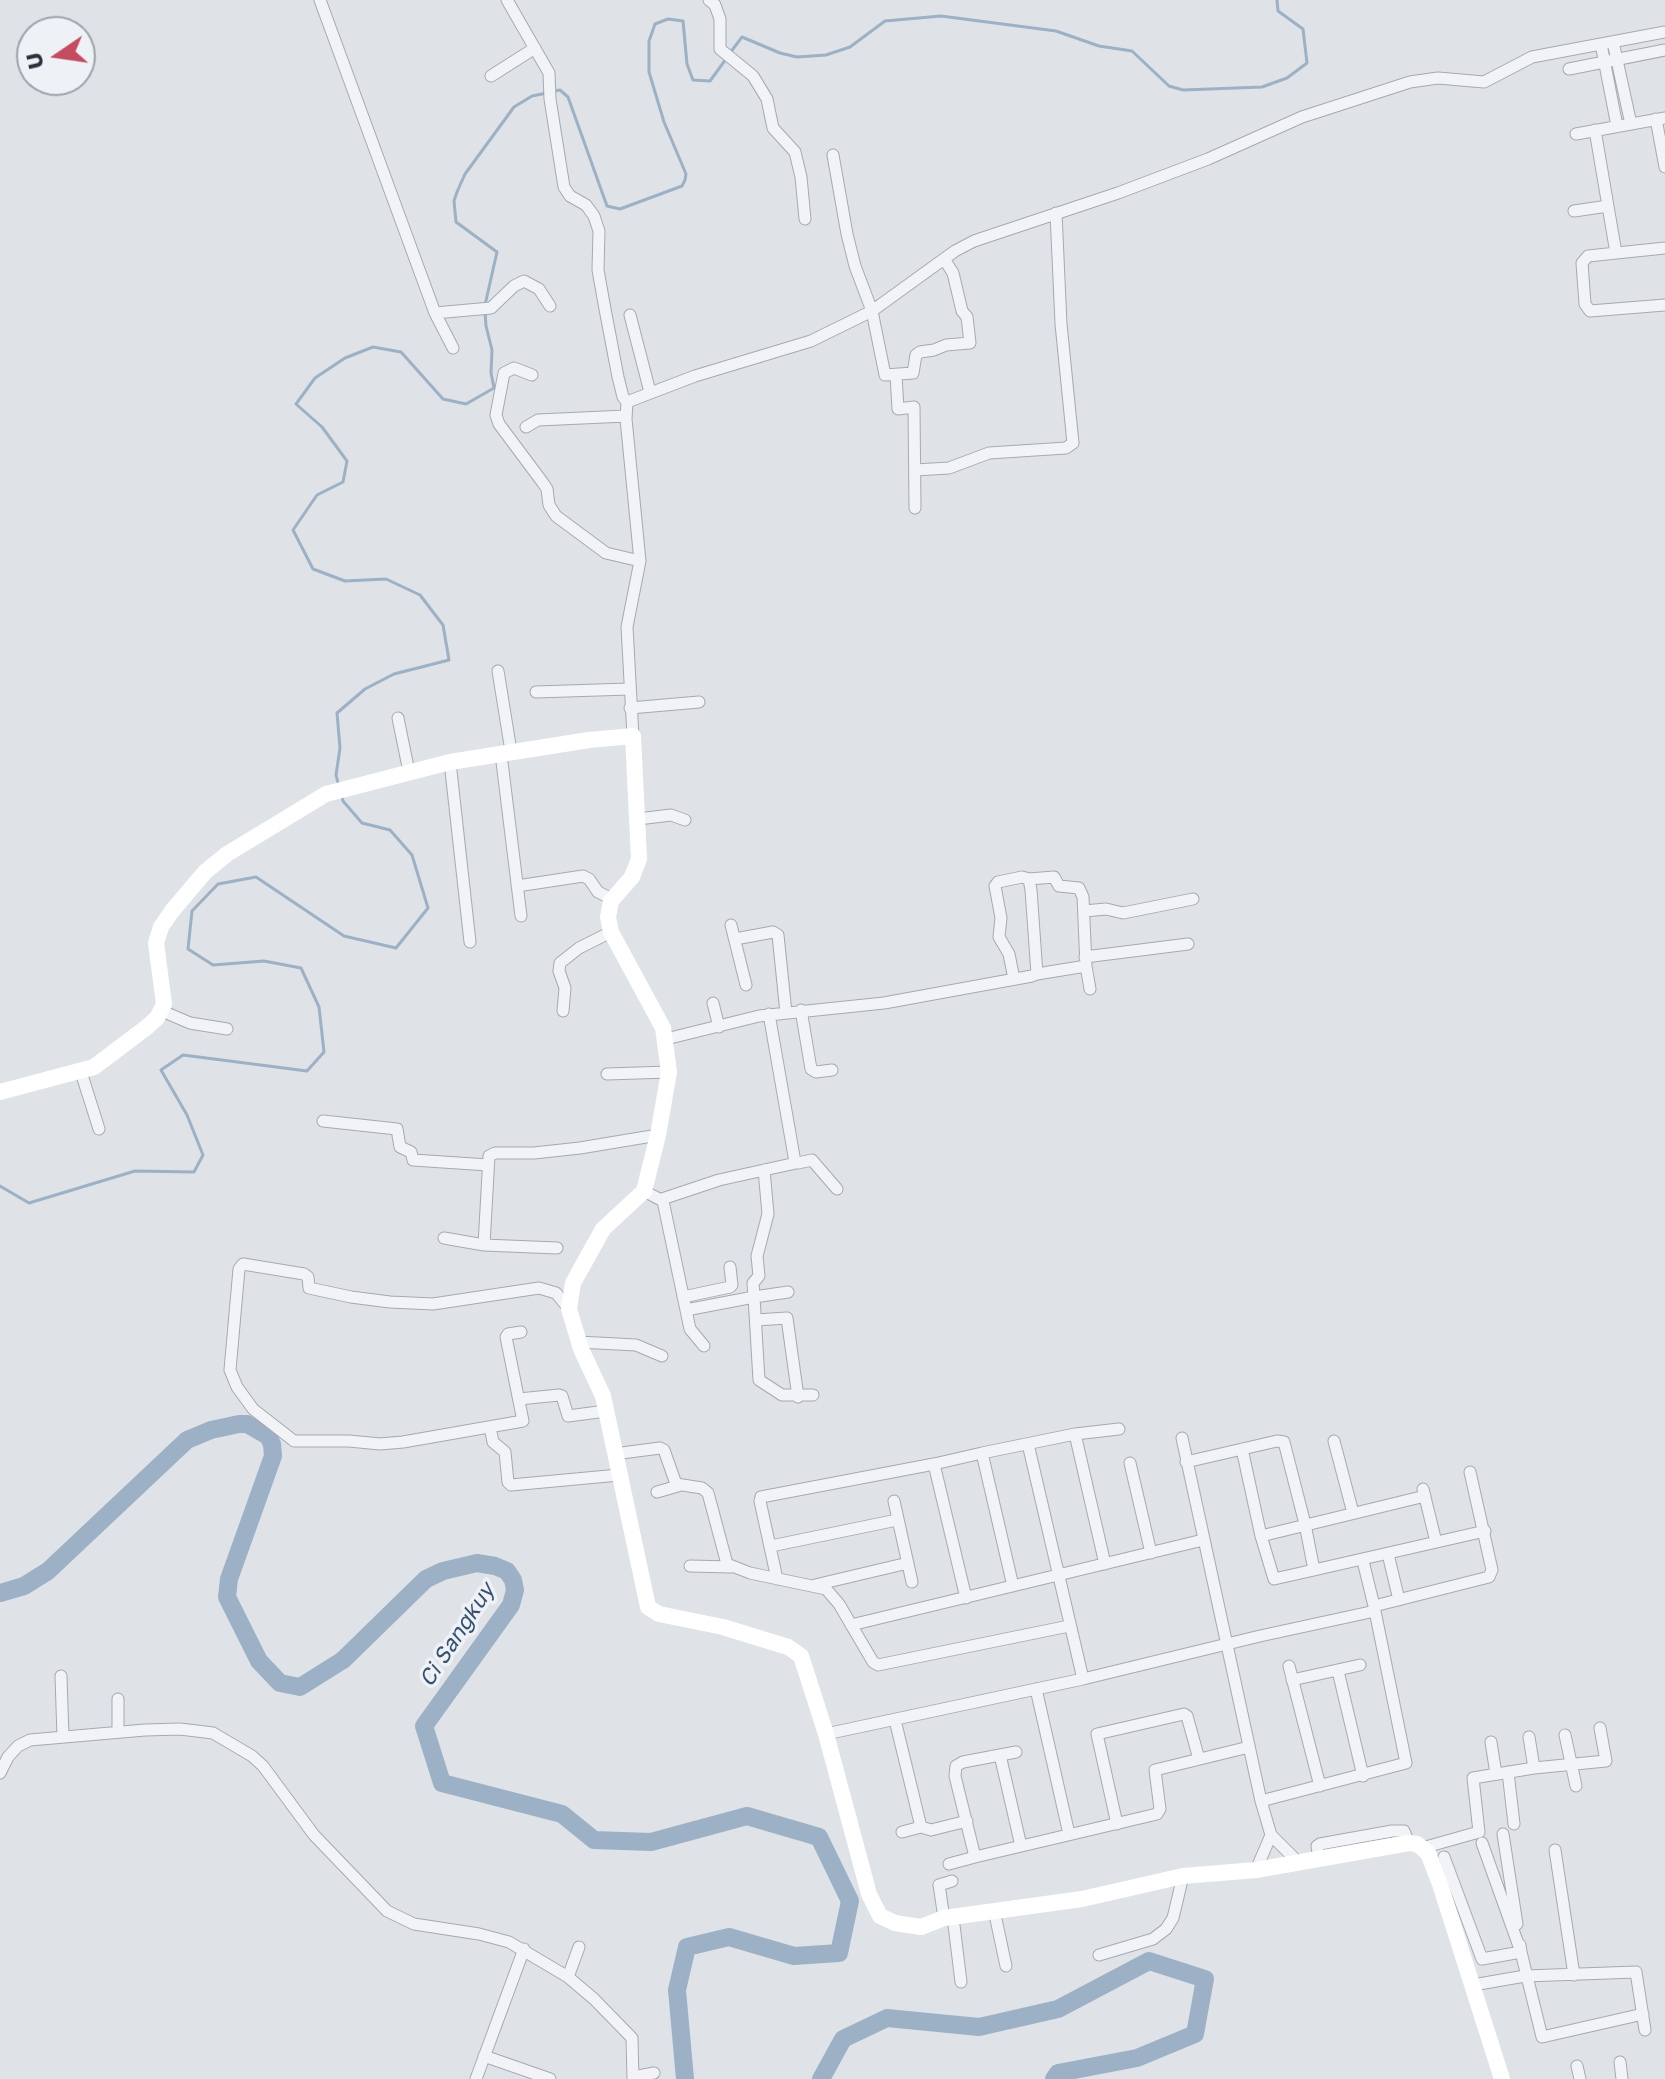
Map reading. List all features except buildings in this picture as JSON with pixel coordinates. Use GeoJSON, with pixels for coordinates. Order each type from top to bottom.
{"type":"FeatureCollection","features":[{"type":"Feature","properties":{"kind":"street"},"geometry":{"type":"LineString","coordinates":[[320,0],[435,313],[453,348]]}},
{"type":"Feature","properties":{"kind":"street"},"geometry":{"type":"LineString","coordinates":[[507,0],[549,73],[564,187],[570,196],[586,205],[599,231],[598,270],[618,377],[627,402],[640,561],[627,627],[638,819],[637,868],[610,902],[608,917],[611,932],[663,1028],[669,1072],[644,1191],[603,1229],[573,1283],[569,1309]]}},
{"type":"Feature","properties":{"kind":"street"},"geometry":{"type":"LineString","coordinates":[[709,0],[715,5],[720,19],[718,42],[727,56],[753,76],[767,99],[773,128],[795,152],[805,219]]}},
{"type":"Feature","properties":{"kind":"street"},"geometry":{"type":"LineString","coordinates":[[627,402],[811,341],[872,311],[974,241],[1208,159],[1302,117],[1410,82],[1438,78],[1484,82],[1532,57],[1665,32]]}},
{"type":"Feature","properties":{"kind":"street"},"geometry":{"type":"LineString","coordinates":[[1607,43],[1631,124]]}},
{"type":"Feature","properties":{"kind":"street"},"geometry":{"type":"LineString","coordinates":[[491,76],[535,48]]}},
{"type":"Feature","properties":{"kind":"street"},"geometry":{"type":"LineString","coordinates":[[1569,69],[1665,50]]}},
{"type":"Feature","properties":{"kind":"street"},"geometry":{"type":"LineString","coordinates":[[1611,61],[1617,126]]}},
{"type":"Feature","properties":{"kind":"street"},"geometry":{"type":"LineString","coordinates":[[1576,134],[1661,119],[1665,167]]}},
{"type":"Feature","properties":{"kind":"street"},"geometry":{"type":"LineString","coordinates":[[1595,130],[1616,253]]}},
{"type":"Feature","properties":{"kind":"street"},"geometry":{"type":"LineString","coordinates":[[833,155],[853,255],[872,311],[883,372],[888,375],[913,373],[916,355],[920,352],[970,343],[967,317],[962,311],[953,273],[944,259]]}},
{"type":"Feature","properties":{"kind":"street"},"geometry":{"type":"LineString","coordinates":[[1574,211],[1608,206]]}},
{"type":"Feature","properties":{"kind":"street"},"geometry":{"type":"LineString","coordinates":[[915,470],[949,468],[989,453],[1066,448],[1073,443],[1061,324],[1056,213]]}},
{"type":"Feature","properties":{"kind":"street"},"geometry":{"type":"LineString","coordinates":[[1665,248],[1583,259],[1585,304],[1590,311],[1665,305]]}},
{"type":"Feature","properties":{"kind":"street"},"geometry":{"type":"LineString","coordinates":[[435,313],[485,309],[524,281],[539,289],[550,306]]}},
{"type":"Feature","properties":{"kind":"street"},"geometry":{"type":"LineString","coordinates":[[630,315],[650,392]]}},
{"type":"Feature","properties":{"kind":"street"},"geometry":{"type":"LineString","coordinates":[[532,375],[514,368],[504,373],[496,415],[499,424],[547,489],[549,505],[556,516],[606,553],[640,561]]}},
{"type":"Feature","properties":{"kind":"street"},"geometry":{"type":"LineString","coordinates":[[896,375],[898,409],[914,407],[915,508]]}},
{"type":"Feature","properties":{"kind":"street"},"geometry":{"type":"LineString","coordinates":[[526,427],[538,420],[626,416]]}},
{"type":"Feature","properties":{"kind":"street"},"geometry":{"type":"LineString","coordinates":[[498,671],[521,916]]}},
{"type":"Feature","properties":{"kind":"street"},"geometry":{"type":"LineString","coordinates":[[536,692],[629,689]]}},
{"type":"Feature","properties":{"kind":"street"},"geometry":{"type":"LineString","coordinates":[[630,708],[699,702]]}},
{"type":"Feature","properties":{"kind":"street"},"geometry":{"type":"LineString","coordinates":[[398,718],[409,772]]}},
{"type":"Feature","properties":{"kind":"street"},"geometry":{"type":"LineString","coordinates":[[0,1092],[81,1072],[115,1053],[147,1027],[162,1011],[164,996],[156,943],[161,927],[172,911],[205,872],[227,854],[326,794],[450,762],[633,736]]}},
{"type":"Feature","properties":{"kind":"street"},"geometry":{"type":"LineString","coordinates":[[450,762],[470,942]]}},
{"type":"Feature","properties":{"kind":"street"},"geometry":{"type":"LineString","coordinates":[[638,819],[671,815],[685,820]]}},
{"type":"Feature","properties":{"kind":"street"},"geometry":{"type":"LineString","coordinates":[[517,886],[583,876],[610,902]]}},
{"type":"Feature","properties":{"kind":"street"},"geometry":{"type":"LineString","coordinates":[[1014,979],[1009,954],[999,937],[1001,918],[995,884],[1022,877],[1054,877],[1059,886],[1081,889],[1090,989]]}},
{"type":"Feature","properties":{"kind":"street"},"geometry":{"type":"LineString","coordinates":[[1029,879],[1037,974]]}},
{"type":"Feature","properties":{"kind":"street"},"geometry":{"type":"LineString","coordinates":[[1084,911],[1106,909],[1123,913],[1193,899]]}},
{"type":"Feature","properties":{"kind":"street"},"geometry":{"type":"LineString","coordinates":[[731,925],[746,985]]}},
{"type":"Feature","properties":{"kind":"street"},"geometry":{"type":"LineString","coordinates":[[563,1011],[565,988],[559,971],[560,963],[579,948],[611,932]]}},
{"type":"Feature","properties":{"kind":"street"},"geometry":{"type":"LineString","coordinates":[[735,939],[773,932],[778,935],[786,1013]]}},
{"type":"Feature","properties":{"kind":"street"},"geometry":{"type":"LineString","coordinates":[[666,1039],[769,1014],[893,1001],[1188,944]]}},
{"type":"Feature","properties":{"kind":"street"},"geometry":{"type":"LineString","coordinates":[[713,1003],[719,1027]]}},
{"type":"Feature","properties":{"kind":"street"},"geometry":{"type":"LineString","coordinates":[[801,1010],[811,1069],[816,1072],[832,1070]]}},
{"type":"Feature","properties":{"kind":"street"},"geometry":{"type":"LineString","coordinates":[[162,1011],[190,1023],[227,1029]]}},
{"type":"Feature","properties":{"kind":"street"},"geometry":{"type":"LineString","coordinates":[[769,1014],[796,1163]]}},
{"type":"Feature","properties":{"kind":"street"},"geometry":{"type":"LineString","coordinates":[[81,1072],[99,1129]]}},
{"type":"Feature","properties":{"kind":"street"},"geometry":{"type":"LineString","coordinates":[[607,1074],[669,1072]]}},
{"type":"Feature","properties":{"kind":"street"},"geometry":{"type":"LineString","coordinates":[[323,1121],[397,1129],[400,1148],[410,1151],[413,1160],[488,1165]]}},
{"type":"Feature","properties":{"kind":"street"},"geometry":{"type":"LineString","coordinates":[[484,1245],[489,1156],[495,1153],[580,1148],[658,1135]]}},
{"type":"Feature","properties":{"kind":"street"},"geometry":{"type":"LineString","coordinates":[[644,1191],[662,1199],[719,1180],[812,1160],[837,1189]]}},
{"type":"Feature","properties":{"kind":"street"},"geometry":{"type":"LineString","coordinates":[[764,1170],[768,1214],[757,1256],[759,1276],[753,1283],[759,1380],[782,1395],[813,1395]]}},
{"type":"Feature","properties":{"kind":"street"},"geometry":{"type":"LineString","coordinates":[[662,1199],[690,1329],[704,1346]]}},
{"type":"Feature","properties":{"kind":"street"},"geometry":{"type":"LineString","coordinates":[[444,1238],[484,1245],[557,1248]]}},
{"type":"Feature","properties":{"kind":"street"},"geometry":{"type":"LineString","coordinates":[[521,1332],[506,1337],[523,1421],[380,1444],[294,1441],[253,1409],[230,1370],[240,1267],[248,1264],[304,1274],[308,1277],[309,1288],[390,1302],[433,1304],[546,1289],[558,1295],[569,1309],[578,1342],[603,1396],[648,1607],[659,1614],[723,1627],[796,1651],[805,1663],[875,1910],[885,1920],[921,1927],[949,1918],[1082,1899],[1183,1876],[1256,1870],[1479,1832],[1473,1778],[1606,1761],[1600,1728]]}},
{"type":"Feature","properties":{"kind":"street"},"geometry":{"type":"LineString","coordinates":[[683,1297],[730,1287],[730,1267]]}},
{"type":"Feature","properties":{"kind":"street"},"geometry":{"type":"LineString","coordinates":[[686,1310],[788,1292]]}},
{"type":"Feature","properties":{"kind":"street"},"geometry":{"type":"LineString","coordinates":[[756,1320],[787,1318],[798,1397]]}},
{"type":"Feature","properties":{"kind":"street"},"geometry":{"type":"LineString","coordinates":[[578,1342],[636,1345],[662,1356]]}},
{"type":"Feature","properties":{"kind":"street"},"geometry":{"type":"LineString","coordinates":[[519,1399],[562,1396],[568,1416],[606,1411]]}},
{"type":"Feature","properties":{"kind":"street"},"geometry":{"type":"LineString","coordinates":[[490,1427],[493,1442],[505,1452],[508,1482],[511,1485],[619,1475]]}},
{"type":"Feature","properties":{"kind":"street"},"geometry":{"type":"LineString","coordinates":[[777,1579],[761,1497],[1075,1434],[1119,1429]]}},
{"type":"Feature","properties":{"kind":"street"},"geometry":{"type":"LineString","coordinates":[[1075,1434],[1105,1564]]}},
{"type":"Feature","properties":{"kind":"street"},"geometry":{"type":"LineString","coordinates":[[1182,1438],[1261,1801],[1271,1835],[1299,1863]]}},
{"type":"Feature","properties":{"kind":"street"},"geometry":{"type":"LineString","coordinates":[[1186,1462],[1277,1441],[1285,1444],[1314,1570]]}},
{"type":"Feature","properties":{"kind":"street"},"geometry":{"type":"LineString","coordinates":[[1334,1441],[1353,1513]]}},
{"type":"Feature","properties":{"kind":"street"},"geometry":{"type":"LineString","coordinates":[[1028,1444],[1083,1679]]}},
{"type":"Feature","properties":{"kind":"street"},"geometry":{"type":"LineString","coordinates":[[614,1454],[660,1448],[667,1453],[678,1486]]}},
{"type":"Feature","properties":{"kind":"street"},"geometry":{"type":"LineString","coordinates":[[1242,1449],[1274,1579],[1485,1531]]}},
{"type":"Feature","properties":{"kind":"street"},"geometry":{"type":"LineString","coordinates":[[982,1453],[1013,1586]]}},
{"type":"Feature","properties":{"kind":"street"},"geometry":{"type":"LineString","coordinates":[[1130,1463],[1151,1553]]}},
{"type":"Feature","properties":{"kind":"street"},"geometry":{"type":"LineString","coordinates":[[934,1464],[966,1598]]}},
{"type":"Feature","properties":{"kind":"street"},"geometry":{"type":"LineString","coordinates":[[826,1734],[1083,1679],[1375,1609],[1491,1576],[1485,1531],[1470,1472]]}},
{"type":"Feature","properties":{"kind":"street"},"geometry":{"type":"LineString","coordinates":[[657,1492],[678,1486],[702,1488],[708,1493],[725,1560],[731,1567]]}},
{"type":"Feature","properties":{"kind":"street"},"geometry":{"type":"LineString","coordinates":[[1261,1536],[1424,1492],[1436,1542]]}},
{"type":"Feature","properties":{"kind":"street"},"geometry":{"type":"LineString","coordinates":[[894,1501],[912,1582]]}},
{"type":"Feature","properties":{"kind":"street"},"geometry":{"type":"LineString","coordinates":[[771,1546],[897,1520]]}},
{"type":"Feature","properties":{"kind":"street"},"geometry":{"type":"LineString","coordinates":[[851,1625],[1203,1540]]}},
{"type":"Feature","properties":{"kind":"street"},"geometry":{"type":"LineString","coordinates":[[1388,1554],[1399,1600]]}},
{"type":"Feature","properties":{"kind":"street"},"geometry":{"type":"LineString","coordinates":[[1261,1801],[1403,1765],[1407,1760],[1363,1561]]}},
{"type":"Feature","properties":{"kind":"street"},"geometry":{"type":"LineString","coordinates":[[814,1585],[908,1563]]}},
{"type":"Feature","properties":{"kind":"street"},"geometry":{"type":"LineString","coordinates":[[690,1566],[731,1567],[826,1589],[834,1596],[873,1662],[878,1665],[1069,1626]]}},
{"type":"Feature","properties":{"kind":"street"},"geometry":{"type":"LineString","coordinates":[[1292,1680],[1360,1665]]}},
{"type":"Feature","properties":{"kind":"street"},"geometry":{"type":"LineString","coordinates":[[1289,1666],[1320,1786]]}},
{"type":"Feature","properties":{"kind":"street"},"geometry":{"type":"LineString","coordinates":[[1338,1671],[1363,1776]]}},
{"type":"Feature","properties":{"kind":"street"},"geometry":{"type":"LineString","coordinates":[[61,1676],[63,1737]]}},
{"type":"Feature","properties":{"kind":"street"},"geometry":{"type":"LineString","coordinates":[[1036,1689],[1069,1834]]}},
{"type":"Feature","properties":{"kind":"street"},"geometry":{"type":"LineString","coordinates":[[118,1699],[118,1732]]}},
{"type":"Feature","properties":{"kind":"street"},"geometry":{"type":"LineString","coordinates":[[1117,1824],[1096,1739],[1098,1732],[1184,1714],[1199,1759]]}},
{"type":"Feature","properties":{"kind":"street"},"geometry":{"type":"LineString","coordinates":[[895,1720],[921,1827]]}},
{"type":"Feature","properties":{"kind":"street"},"geometry":{"type":"LineString","coordinates":[[0,1773],[8,1757],[23,1743],[118,1732],[180,1729],[213,1733],[263,1766],[314,1835],[387,1911],[414,1924],[488,1936],[524,1949],[568,1977],[632,2038],[633,2078],[654,2073]]}},
{"type":"Feature","properties":{"kind":"street"},"geometry":{"type":"LineString","coordinates":[[1565,1735],[1576,1786]]}},
{"type":"Feature","properties":{"kind":"street"},"geometry":{"type":"LineString","coordinates":[[1529,1737],[1534,1768]]}},
{"type":"Feature","properties":{"kind":"street"},"geometry":{"type":"LineString","coordinates":[[1491,1742],[1514,1824]]}},
{"type":"Feature","properties":{"kind":"street"},"geometry":{"type":"LineString","coordinates":[[949,1864],[1160,1812],[1155,1770],[1249,1747]]}},
{"type":"Feature","properties":{"kind":"street"},"geometry":{"type":"LineString","coordinates":[[975,1857],[955,1776],[956,1766],[1016,1752]]}},
{"type":"Feature","properties":{"kind":"street"},"geometry":{"type":"LineString","coordinates":[[1000,1755],[1021,1846]]}},
{"type":"Feature","properties":{"kind":"street"},"geometry":{"type":"LineString","coordinates":[[902,1832],[921,1827],[931,1830],[967,1821]]}},
{"type":"Feature","properties":{"kind":"street"},"geometry":{"type":"LineString","coordinates":[[1503,1834],[1525,1976],[1542,2037],[1643,2014]]}},
{"type":"Feature","properties":{"kind":"street"},"geometry":{"type":"LineString","coordinates":[[1256,1870],[1271,1835]]}},
{"type":"Feature","properties":{"kind":"street"},"geometry":{"type":"LineString","coordinates":[[1482,1843],[1521,1952]]}},
{"type":"Feature","properties":{"kind":"street"},"geometry":{"type":"LineString","coordinates":[[1416,1845],[1428,1853],[1440,1884],[1502,2079]]}},
{"type":"Feature","properties":{"kind":"street"},"geometry":{"type":"LineString","coordinates":[[1555,1850],[1574,1975]]}},
{"type":"Feature","properties":{"kind":"street"},"geometry":{"type":"LineString","coordinates":[[1444,1857],[1482,1959],[1521,1952]]}},
{"type":"Feature","properties":{"kind":"street"},"geometry":{"type":"LineString","coordinates":[[1099,1955],[1153,1939],[1166,1929],[1173,1918],[1183,1876]]}},
{"type":"Feature","properties":{"kind":"street"},"geometry":{"type":"LineString","coordinates":[[952,1881],[939,1885],[949,1918],[961,1982]]}},
{"type":"Feature","properties":{"kind":"street"},"geometry":{"type":"LineString","coordinates":[[994,1910],[1006,1966]]}},
{"type":"Feature","properties":{"kind":"street"},"geometry":{"type":"LineString","coordinates":[[568,1977],[579,1947]]}},
{"type":"Feature","properties":{"kind":"street"},"geometry":{"type":"LineString","coordinates":[[476,2079],[524,1949]]}},
{"type":"Feature","properties":{"kind":"street"},"geometry":{"type":"LineString","coordinates":[[1473,1985],[1525,1976],[1636,1972],[1645,2030]]}},
{"type":"Feature","properties":{"kind":"street"},"geometry":{"type":"LineString","coordinates":[[484,2056],[550,2079]]}},
{"type":"Feature","properties":{"kind":"street"},"geometry":{"type":"LineString","coordinates":[[1620,2062],[1622,2079]]}},
{"type":"Feature","properties":{"kind":"street"},"geometry":{"type":"LineString","coordinates":[[1577,2066],[1580,2079]]}},
{"type":"Feature","properties":{"kind":"waterway"},"geometry":{"type":"LineString","coordinates":[[730,53],[742,37],[797,57],[826,55],[850,47],[885,21],[941,16],[1056,31],[1099,46],[1132,51],[1169,86],[1183,90],[1262,87],[1287,78],[1307,63],[1303,29],[1278,11],[1277,0]]}},
{"type":"Feature","properties":{"kind":"waterway"},"geometry":{"type":"LineString","coordinates":[[554,91],[560,90],[568,97],[607,206],[620,209],[682,186],[685,180],[686,174],[664,122],[649,72],[649,41],[655,24],[668,19],[683,21],[687,64],[693,80],[710,81],[726,59]]}},
{"type":"Feature","properties":{"kind":"waterway"},"geometry":{"type":"LineString","coordinates":[[485,305],[497,252],[456,222],[454,201],[465,174],[514,107],[532,96],[547,93]]}},
{"type":"Feature","properties":{"kind":"waterway"},"geometry":{"type":"LineString","coordinates":[[338,783],[336,775],[340,748],[337,713],[365,689],[394,674],[449,660],[443,625],[420,595],[386,579],[345,581],[313,569],[293,530],[317,495],[343,482],[347,461],[322,427],[296,404],[315,378],[345,358],[373,347],[401,352],[443,399],[466,404],[494,388],[492,350],[485,312]]}},
{"type":"Feature","properties":{"kind":"waterway"},"geometry":{"type":"LineString","coordinates":[[0,1186],[29,1203],[135,1171],[194,1172],[203,1155],[187,1115],[161,1070],[183,1055],[307,1071],[324,1052],[319,1007],[301,968],[264,961],[213,965],[188,949],[192,911],[218,884],[256,877],[344,936],[396,948],[428,908],[412,855],[390,830],[362,823],[343,801],[341,794]]}},
{"type":"Feature","properties":{"kind":"waterway","name":"Ci Sangkuy"},"geometry":{"type":"LineString","coordinates":[[0,1593],[24,1586],[48,1571],[187,1440],[211,1430],[239,1424],[247,1424],[268,1436],[273,1456],[229,1579],[227,1597],[259,1661],[280,1683],[300,1687],[343,1660],[426,1579],[443,1571],[477,1563],[507,1571],[515,1590],[511,1605],[424,1726],[442,1783],[562,1814],[594,1840],[651,1842],[747,1816],[819,1837],[850,1901],[839,1953],[794,1956],[729,1937],[687,1947],[677,1990],[685,2079]]}},
{"type":"Feature","properties":{"kind":"waterway","name":"Ci Sangkuy"},"geometry":{"type":"LineString","coordinates":[[821,2079],[843,2039],[887,2018],[979,2027],[1058,2009],[1149,1961],[1205,1979],[1195,2034],[1137,2058],[1058,2073],[1054,2079]]}}]}
